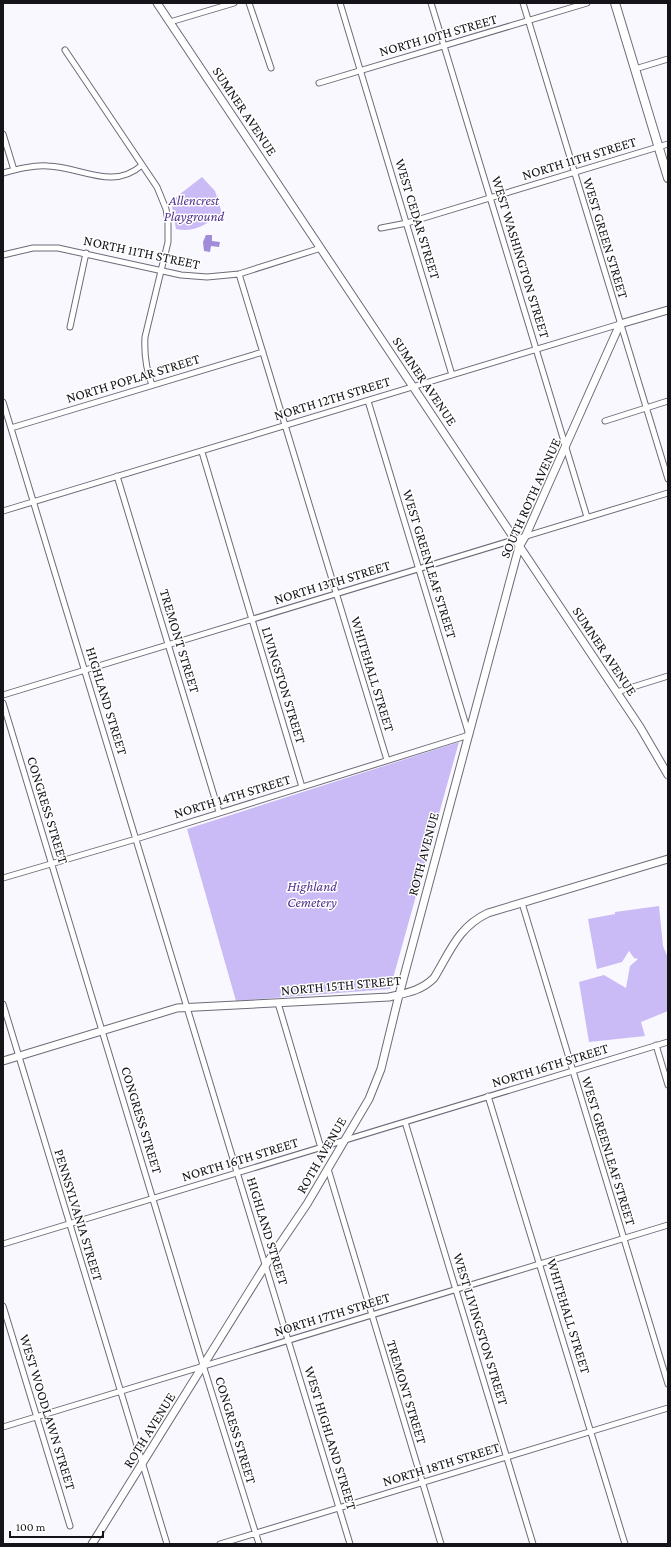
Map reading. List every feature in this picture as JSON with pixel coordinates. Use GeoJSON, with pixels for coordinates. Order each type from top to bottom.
{"type":"FeatureCollection","features":[{"type":"Feature","properties":{"kind":"main road","name":"SUMNER AVENUE"},"geometry":{"type":"LineString","coordinates":[[157,3],[617,692],[650,743],[668,775]]}},
{"type":"Feature","properties":{"kind":"main road"},"geometry":{"type":"LineString","coordinates":[[615,3],[668,178]]}},
{"type":"Feature","properties":{"kind":"main road","name":"NORTH 12TH STREET"},"geometry":{"type":"LineString","coordinates":[[620,324],[668,310]]}},
{"type":"Feature","properties":{"kind":"main road","name":"SOUTH ROTH AVENUE"},"geometry":{"type":"LineString","coordinates":[[468,735],[519,547],[526,535],[620,324]]}},
{"type":"Feature","properties":{"kind":"main road","name":"ROTH AVENUE"},"geometry":{"type":"LineString","coordinates":[[92,1544],[266,1266],[299,1217],[369,1099],[376,1084],[468,735]]}},
{"type":"Feature","properties":{"kind":"main road","name":"NORTH 15TH STREET"},"geometry":{"type":"LineString","coordinates":[[3,1061],[177,1008],[278,1004],[389,997],[416,990],[428,984],[437,973],[459,935],[472,922],[488,913],[668,859]]}},
{"type":"Feature","properties":{"kind":"street"},"geometry":{"type":"LineString","coordinates":[[170,22],[234,3]]}},
{"type":"Feature","properties":{"kind":"street"},"geometry":{"type":"LineString","coordinates":[[249,3],[271,68]]}},
{"type":"Feature","properties":{"kind":"street","name":"WEST CEDAR STREET"},"geometry":{"type":"LineString","coordinates":[[340,3],[452,375]]}},
{"type":"Feature","properties":{"kind":"street","name":"WEST WASHINGTON STREET"},"geometry":{"type":"LineString","coordinates":[[431,3],[587,517]]}},
{"type":"Feature","properties":{"kind":"street","name":"WEST GREEN STREET"},"geometry":{"type":"LineString","coordinates":[[523,3],[668,479]]}},
{"type":"Feature","properties":{"kind":"street","name":"NORTH 10TH STREET"},"geometry":{"type":"LineString","coordinates":[[319,83],[587,3]]}},
{"type":"Feature","properties":{"kind":"street"},"geometry":{"type":"LineString","coordinates":[[65,50],[157,187],[162,198],[168,221],[168,242],[145,337],[144,348],[147,371],[152,385]]}},
{"type":"Feature","properties":{"kind":"street"},"geometry":{"type":"LineString","coordinates":[[635,69],[668,60]]}},
{"type":"Feature","properties":{"kind":"street"},"geometry":{"type":"LineString","coordinates":[[3,134],[14,170]]}},
{"type":"Feature","properties":{"kind":"street","name":"NORTH 11TH STREET"},"geometry":{"type":"LineString","coordinates":[[381,228],[407,223],[668,144]]}},
{"type":"Feature","properties":{"kind":"street"},"geometry":{"type":"LineString","coordinates":[[3,174],[34,166],[49,166],[113,178],[130,174],[142,165]]}},
{"type":"Feature","properties":{"kind":"street","name":"NORTH 11TH STREET"},"geometry":{"type":"LineString","coordinates":[[3,255],[27,249],[44,247],[58,248],[196,277],[239,274],[321,248]]}},
{"type":"Feature","properties":{"kind":"street"},"geometry":{"type":"LineString","coordinates":[[70,327],[86,253]]}},
{"type":"Feature","properties":{"kind":"street","name":"WHITEHALL STREET"},"geometry":{"type":"LineString","coordinates":[[239,274],[387,760]]}},
{"type":"Feature","properties":{"kind":"street","name":"NORTH 12TH STREET"},"geometry":{"type":"LineString","coordinates":[[3,511],[202,452],[620,324]]}},
{"type":"Feature","properties":{"kind":"street","name":"NORTH POPLAR STREET"},"geometry":{"type":"LineString","coordinates":[[11,428],[263,352]]}},
{"type":"Feature","properties":{"kind":"street","name":"WEST GREENLEAF STREET"},"geometry":{"type":"LineString","coordinates":[[368,401],[468,735]]}},
{"type":"Feature","properties":{"kind":"street"},"geometry":{"type":"LineString","coordinates":[[605,421],[668,401]]}},
{"type":"Feature","properties":{"kind":"street","name":"HIGHLAND STREET"},"geometry":{"type":"LineString","coordinates":[[3,402],[288,1340]]}},
{"type":"Feature","properties":{"kind":"street","name":"LIVINGSTON STREET"},"geometry":{"type":"LineString","coordinates":[[202,452],[302,786]]}},
{"type":"Feature","properties":{"kind":"street","name":"TREMONT STREET"},"geometry":{"type":"LineString","coordinates":[[118,476],[219,812]]}},
{"type":"Feature","properties":{"kind":"street","name":"NORTH 13TH STREET"},"geometry":{"type":"LineString","coordinates":[[3,695],[668,493]]}},
{"type":"Feature","properties":{"kind":"street"},"geometry":{"type":"LineString","coordinates":[[617,692],[668,676]]}},
{"type":"Feature","properties":{"kind":"street","name":"CONGRESS STREET"},"geometry":{"type":"LineString","coordinates":[[3,703],[259,1544]]}},
{"type":"Feature","properties":{"kind":"street","name":"NORTH 14TH STREET"},"geometry":{"type":"LineString","coordinates":[[3,878],[468,735]]}},
{"type":"Feature","properties":{"kind":"street","name":"WEST GREENLEAF STREET"},"geometry":{"type":"LineString","coordinates":[[522,903],[668,1384]]}},
{"type":"Feature","properties":{"kind":"street","name":"PENNSYLVANIA STREET"},"geometry":{"type":"LineString","coordinates":[[3,1004],[167,1544]]}},
{"type":"Feature","properties":{"kind":"street"},"geometry":{"type":"LineString","coordinates":[[278,1004],[321,1148]]}},
{"type":"Feature","properties":{"kind":"street","name":"NORTH 16TH STREET"},"geometry":{"type":"LineString","coordinates":[[3,1244],[668,1042]]}},
{"type":"Feature","properties":{"kind":"street"},"geometry":{"type":"LineString","coordinates":[[656,1045],[668,1085]]}},
{"type":"Feature","properties":{"kind":"street","name":"WHITEHALL STREET"},"geometry":{"type":"LineString","coordinates":[[488,1096],[625,1544]]}},
{"type":"Feature","properties":{"kind":"street","name":"WEST LIVINGSTON STREET"},"geometry":{"type":"LineString","coordinates":[[405,1122],[457,1289],[533,1544]]}},
{"type":"Feature","properties":{"kind":"street","name":"TREMONT STREET"},"geometry":{"type":"LineString","coordinates":[[328,1169],[441,1544]]}},
{"type":"Feature","properties":{"kind":"street","name":"NORTH 17TH STREET"},"geometry":{"type":"LineString","coordinates":[[3,1427],[668,1226]]}},
{"type":"Feature","properties":{"kind":"street","name":"WEST WOODLAWN STREET"},"geometry":{"type":"LineString","coordinates":[[3,1306],[70,1526]]}},
{"type":"Feature","properties":{"kind":"street","name":"WEST HIGHLAND STREET"},"geometry":{"type":"LineString","coordinates":[[288,1340],[350,1544]]}},
{"type":"Feature","properties":{"kind":"street","name":"NORTH 18TH STREET"},"geometry":{"type":"LineString","coordinates":[[220,1544],[668,1408]]}},
{"type":"Feature","properties":{"kind":"green space","name":"Allencrest Playground"},"geometry":{"type":"Polygon","coordinates":[[[202,177],[215,191],[222,213],[206,224],[195,229],[176,229],[171,201],[202,177]]]}},
{"type":"Feature","properties":{"kind":"green space","name":"Highland Cemetery"},"geometry":{"type":"Polygon","coordinates":[[[459,742],[390,989],[236,1001],[187,829],[459,742]]]}},
{"type":"Feature","properties":{"kind":"green space"},"geometry":{"type":"Polygon","coordinates":[[[659,906],[663,946],[668,958],[668,1011],[641,1022],[645,1036],[589,1042],[579,982],[604,975],[626,988],[630,966],[638,959],[634,958],[629,951],[622,962],[597,969],[588,919],[615,914],[615,912],[659,906]]]}},
{"type":"Feature","properties":{"kind":"shaded area"},"geometry":{"type":"Polygon","coordinates":[[[206,235],[212,235],[212,241],[220,242],[219,247],[211,246],[210,252],[204,251],[203,242],[206,235]]]}}]}
